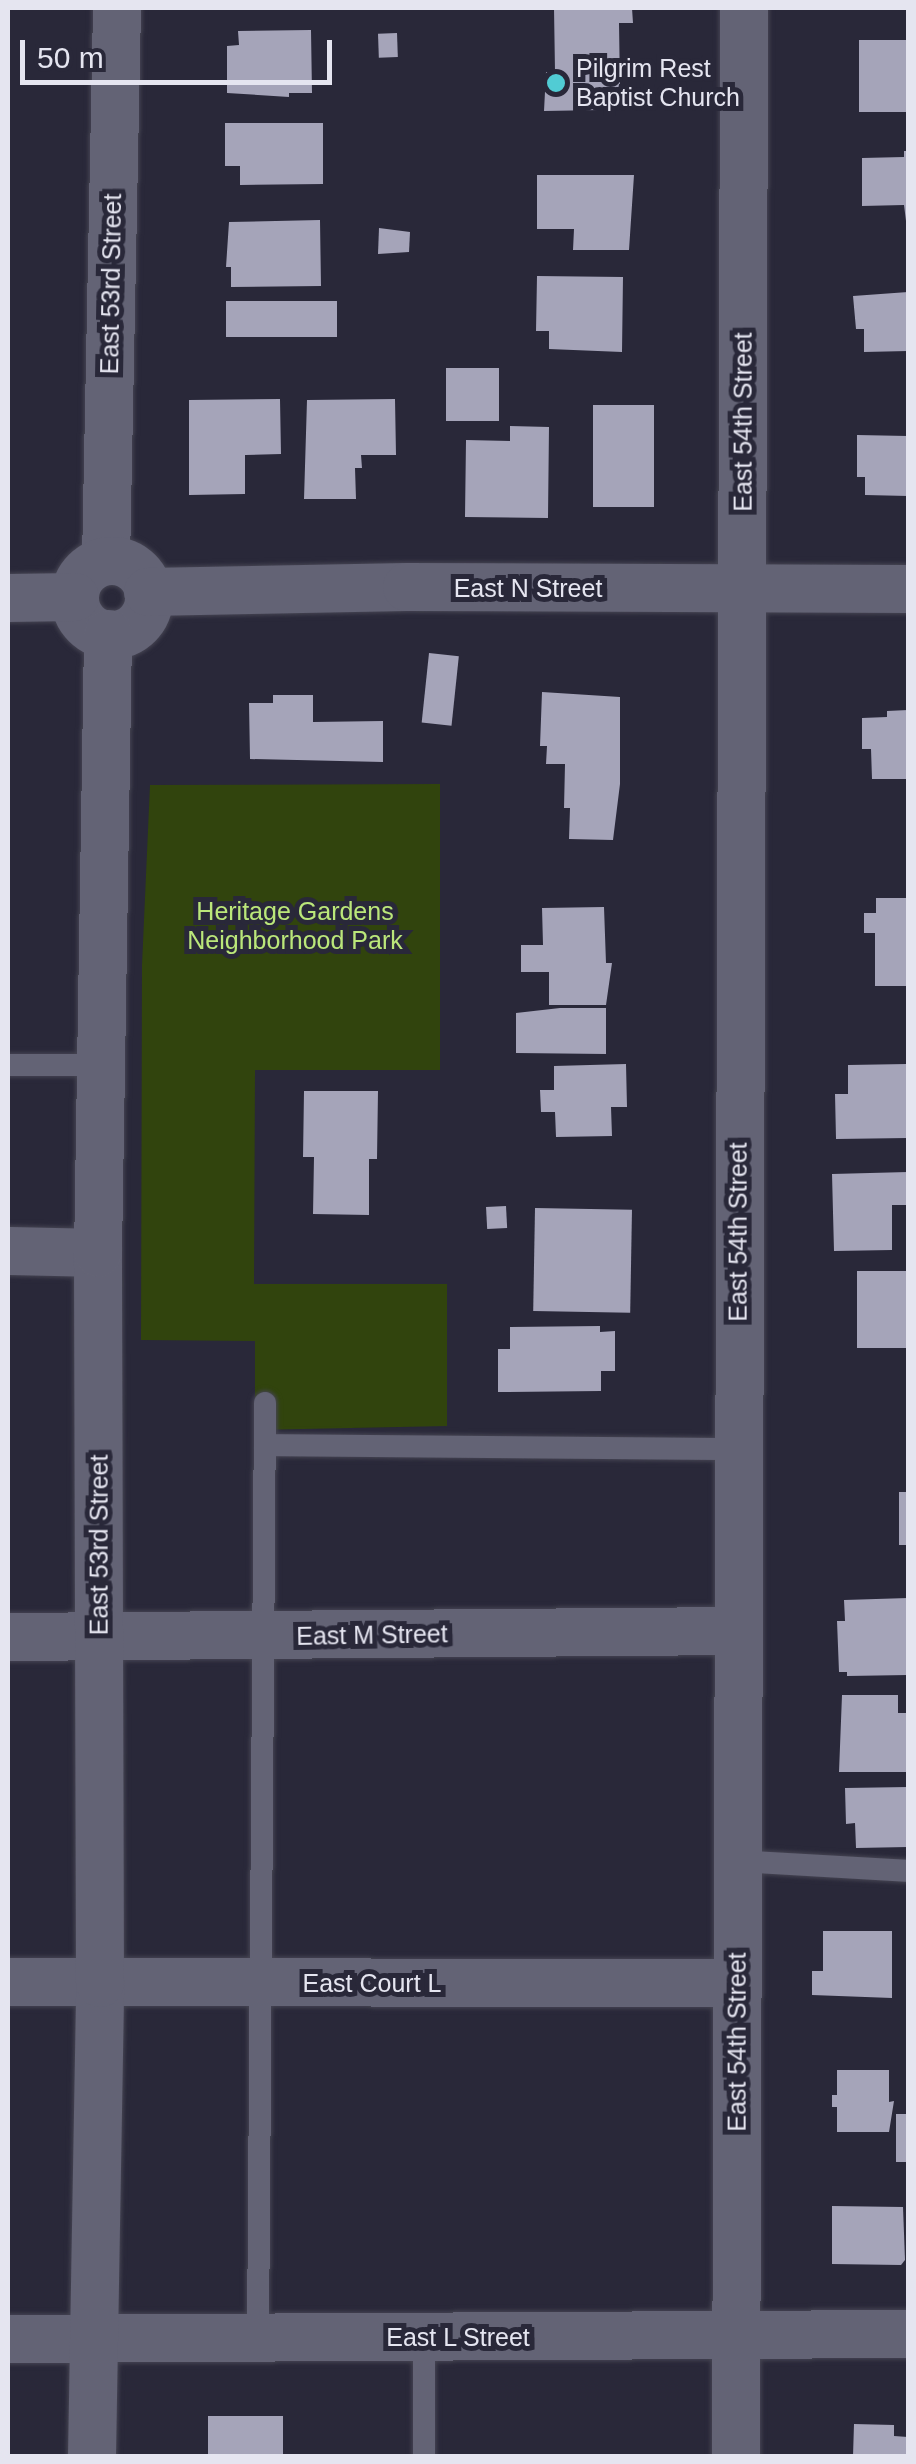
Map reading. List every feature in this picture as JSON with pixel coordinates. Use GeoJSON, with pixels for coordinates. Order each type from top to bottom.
{"type":"FeatureCollection","features":[{"type":"Feature","properties":{"kind":"street","name":"East 53rd Street"},"geometry":{"type":"LineString","coordinates":[[106,561],[117,8]]}},
{"type":"Feature","properties":{"kind":"street","name":"East 54th Street"},"geometry":{"type":"LineString","coordinates":[[736,2456],[744,8]]}},
{"type":"Feature","properties":{"kind":"street"},"geometry":{"type":"LineString","coordinates":[[106,561],[129,565],[145,581],[148,592],[138,624],[108,634],[81,618],[75,597],[84,574],[106,561]]}},
{"type":"Feature","properties":{"kind":"street","name":"East N Street"},"geometry":{"type":"LineString","coordinates":[[148,592],[908,589]]}},
{"type":"Feature","properties":{"kind":"street"},"geometry":{"type":"LineString","coordinates":[[8,598],[75,597]]}},
{"type":"Feature","properties":{"kind":"street","name":"East 53rd Street"},"geometry":{"type":"LineString","coordinates":[[92,2456],[100,1983],[98,1252],[108,634]]}},
{"type":"Feature","properties":{"kind":"street"},"geometry":{"type":"LineString","coordinates":[[8,1251],[98,1252]]}},
{"type":"Feature","properties":{"kind":"street","name":"East M Street"},"geometry":{"type":"LineString","coordinates":[[8,1636],[738,1631]]}},
{"type":"Feature","properties":{"kind":"street","name":"East Court L"},"geometry":{"type":"LineString","coordinates":[[8,1982],[738,1983]]}},
{"type":"Feature","properties":{"kind":"street","name":"East L Street"},"geometry":{"type":"LineString","coordinates":[[8,2339],[908,2334]]}},
{"type":"Feature","properties":{"kind":"lane"},"geometry":{"type":"LineString","coordinates":[[8,1065],[101,1065]]}},
{"type":"Feature","properties":{"kind":"lane"},"geometry":{"type":"LineString","coordinates":[[258,2338],[266,1403]]}},
{"type":"Feature","properties":{"kind":"lane"},"geometry":{"type":"LineString","coordinates":[[266,1445],[738,1449]]}},
{"type":"Feature","properties":{"kind":"lane"},"geometry":{"type":"LineString","coordinates":[[738,1861],[908,1871]]}},
{"type":"Feature","properties":{"kind":"lane"},"geometry":{"type":"LineString","coordinates":[[424,2337],[424,2456]]}},
{"type":"Feature","properties":{"kind":"green space","name":"Heritage Gardens Neighborhood Park"},"geometry":{"type":"Polygon","coordinates":[[[440,784],[440,1070],[255,1070],[254,1284],[447,1284],[447,1426],[255,1430],[255,1341],[141,1340],[142,965],[150,785],[440,784]]]}},
{"type":"Feature","properties":{"kind":"building"},"geometry":{"type":"Polygon","coordinates":[[[554,8],[632,8],[633,23],[619,23],[620,89],[599,90],[599,110],[544,111],[546,72],[555,72],[554,8]]]}},
{"type":"Feature","properties":{"kind":"building"},"geometry":{"type":"Polygon","coordinates":[[[311,30],[312,93],[289,93],[289,97],[227,93],[227,46],[239,45],[238,31],[311,30]]]}},
{"type":"Feature","properties":{"kind":"building"},"geometry":{"type":"Polygon","coordinates":[[[397,33],[398,57],[379,58],[378,34],[397,33]]]}},
{"type":"Feature","properties":{"kind":"building"},"geometry":{"type":"Polygon","coordinates":[[[859,40],[908,40],[908,112],[859,112],[859,40]]]}},
{"type":"Feature","properties":{"kind":"building"},"geometry":{"type":"Polygon","coordinates":[[[225,123],[323,123],[323,184],[240,185],[240,166],[225,166],[225,123]]]}},
{"type":"Feature","properties":{"kind":"building"},"geometry":{"type":"Polygon","coordinates":[[[904,151],[908,151],[908,237],[904,205],[862,206],[862,158],[904,157],[904,151]]]}},
{"type":"Feature","properties":{"kind":"building"},"geometry":{"type":"Polygon","coordinates":[[[537,175],[634,175],[629,250],[573,250],[574,229],[537,229],[537,175]]]}},
{"type":"Feature","properties":{"kind":"building"},"geometry":{"type":"Polygon","coordinates":[[[320,220],[321,286],[231,287],[231,267],[226,267],[229,222],[320,220]]]}},
{"type":"Feature","properties":{"kind":"building"},"geometry":{"type":"Polygon","coordinates":[[[379,228],[410,232],[409,252],[378,254],[379,228]]]}},
{"type":"Feature","properties":{"kind":"building"},"geometry":{"type":"Polygon","coordinates":[[[537,276],[623,277],[622,352],[549,349],[549,331],[536,331],[537,276]]]}},
{"type":"Feature","properties":{"kind":"building"},"geometry":{"type":"Polygon","coordinates":[[[908,292],[908,351],[864,352],[864,329],[856,329],[853,296],[908,292]]]}},
{"type":"Feature","properties":{"kind":"building"},"geometry":{"type":"Polygon","coordinates":[[[226,301],[337,301],[337,337],[226,337],[226,301]]]}},
{"type":"Feature","properties":{"kind":"building"},"geometry":{"type":"Polygon","coordinates":[[[446,368],[499,368],[499,421],[446,421],[446,368]]]}},
{"type":"Feature","properties":{"kind":"building"},"geometry":{"type":"Polygon","coordinates":[[[280,399],[281,454],[245,455],[245,494],[189,495],[189,400],[280,399]]]}},
{"type":"Feature","properties":{"kind":"building"},"geometry":{"type":"Polygon","coordinates":[[[395,399],[396,455],[361,455],[362,468],[355,468],[356,499],[304,499],[307,400],[395,399]]]}},
{"type":"Feature","properties":{"kind":"building"},"geometry":{"type":"Polygon","coordinates":[[[593,405],[654,405],[654,507],[593,507],[593,405]]]}},
{"type":"Feature","properties":{"kind":"building"},"geometry":{"type":"Polygon","coordinates":[[[510,426],[549,427],[548,518],[465,517],[466,440],[510,441],[510,426]]]}},
{"type":"Feature","properties":{"kind":"building"},"geometry":{"type":"Polygon","coordinates":[[[857,435],[908,436],[908,496],[865,495],[865,477],[857,477],[857,435]]]}},
{"type":"Feature","properties":{"kind":"building"},"geometry":{"type":"Polygon","coordinates":[[[429,653],[459,656],[452,726],[422,723],[429,653]]]}},
{"type":"Feature","properties":{"kind":"building"},"geometry":{"type":"Polygon","coordinates":[[[542,692],[620,697],[620,784],[613,840],[569,839],[570,808],[564,808],[565,764],[546,764],[547,746],[540,746],[542,692]]]}},
{"type":"Feature","properties":{"kind":"building"},"geometry":{"type":"Polygon","coordinates":[[[273,695],[313,695],[313,722],[383,721],[383,762],[250,759],[249,703],[273,703],[273,695]]]}},
{"type":"Feature","properties":{"kind":"building"},"geometry":{"type":"Polygon","coordinates":[[[908,710],[908,779],[872,779],[871,749],[862,749],[862,718],[887,717],[887,711],[908,710]]]}},
{"type":"Feature","properties":{"kind":"building"},"geometry":{"type":"Polygon","coordinates":[[[876,898],[908,898],[908,986],[875,986],[875,933],[864,933],[864,913],[876,913],[876,898]]]}},
{"type":"Feature","properties":{"kind":"building"},"geometry":{"type":"Polygon","coordinates":[[[604,907],[606,963],[612,963],[606,1005],[549,1005],[549,972],[521,972],[521,945],[543,945],[542,908],[604,907]]]}},
{"type":"Feature","properties":{"kind":"building"},"geometry":{"type":"Polygon","coordinates":[[[606,1008],[606,1054],[516,1053],[516,1013],[606,1008]]]}},
{"type":"Feature","properties":{"kind":"building"},"geometry":{"type":"Polygon","coordinates":[[[626,1064],[627,1107],[611,1107],[612,1136],[556,1137],[555,1112],[541,1112],[540,1090],[554,1090],[554,1066],[626,1064]]]}},
{"type":"Feature","properties":{"kind":"building"},"geometry":{"type":"Polygon","coordinates":[[[907,1064],[908,1138],[836,1139],[835,1094],[848,1094],[848,1065],[907,1064]]]}},
{"type":"Feature","properties":{"kind":"building"},"geometry":{"type":"Polygon","coordinates":[[[304,1091],[378,1091],[377,1159],[369,1159],[369,1215],[313,1214],[314,1157],[303,1157],[304,1091]]]}},
{"type":"Feature","properties":{"kind":"building"},"geometry":{"type":"Polygon","coordinates":[[[908,1172],[908,1205],[892,1205],[892,1250],[834,1251],[832,1174],[908,1172]]]}},
{"type":"Feature","properties":{"kind":"building"},"geometry":{"type":"Polygon","coordinates":[[[506,1206],[507,1228],[487,1229],[486,1207],[506,1206]]]}},
{"type":"Feature","properties":{"kind":"building"},"geometry":{"type":"Polygon","coordinates":[[[535,1208],[632,1210],[630,1313],[533,1311],[535,1208]]]}},
{"type":"Feature","properties":{"kind":"building"},"geometry":{"type":"Polygon","coordinates":[[[857,1271],[908,1271],[908,1348],[857,1348],[857,1271]]]}},
{"type":"Feature","properties":{"kind":"building"},"geometry":{"type":"Polygon","coordinates":[[[600,1326],[600,1332],[615,1331],[615,1371],[601,1371],[601,1391],[498,1392],[498,1349],[510,1349],[510,1327],[600,1326]]]}},
{"type":"Feature","properties":{"kind":"building"},"geometry":{"type":"Polygon","coordinates":[[[899,1492],[908,1492],[908,1545],[899,1545],[899,1492]]]}},
{"type":"Feature","properties":{"kind":"building"},"geometry":{"type":"Polygon","coordinates":[[[908,1598],[908,1675],[847,1676],[847,1672],[839,1672],[837,1621],[845,1621],[844,1600],[908,1598]]]}},
{"type":"Feature","properties":{"kind":"building"},"geometry":{"type":"Polygon","coordinates":[[[842,1695],[898,1695],[898,1713],[908,1713],[908,1772],[839,1772],[842,1695]]]}},
{"type":"Feature","properties":{"kind":"building"},"geometry":{"type":"Polygon","coordinates":[[[908,1787],[908,1847],[856,1848],[855,1823],[846,1824],[845,1788],[908,1787]]]}},
{"type":"Feature","properties":{"kind":"building"},"geometry":{"type":"Polygon","coordinates":[[[823,1931],[892,1931],[892,1998],[812,1995],[812,1971],[823,1971],[823,1931]]]}},
{"type":"Feature","properties":{"kind":"building"},"geometry":{"type":"Polygon","coordinates":[[[837,2070],[889,2070],[889,2102],[894,2101],[889,2132],[837,2132],[837,2107],[832,2107],[832,2095],[837,2095],[837,2070]]]}},
{"type":"Feature","properties":{"kind":"building"},"geometry":{"type":"Polygon","coordinates":[[[896,2114],[908,2114],[908,2162],[896,2162],[896,2114]]]}},
{"type":"Feature","properties":{"kind":"building"},"geometry":{"type":"Polygon","coordinates":[[[832,2206],[903,2207],[905,2260],[901,2265],[832,2264],[832,2206]]]}},
{"type":"Feature","properties":{"kind":"building"},"geometry":{"type":"Polygon","coordinates":[[[208,2416],[283,2416],[283,2456],[208,2456],[208,2416]]]}},
{"type":"Feature","properties":{"kind":"building"},"geometry":{"type":"Polygon","coordinates":[[[854,2424],[894,2425],[894,2436],[908,2437],[908,2456],[853,2456],[854,2424]]]}},
{"type":"Feature","properties":{"kind":"place","name":"Pilgrim Rest Baptist Church"},"geometry":{"type":"Point","coordinates":[556,83]}}]}
